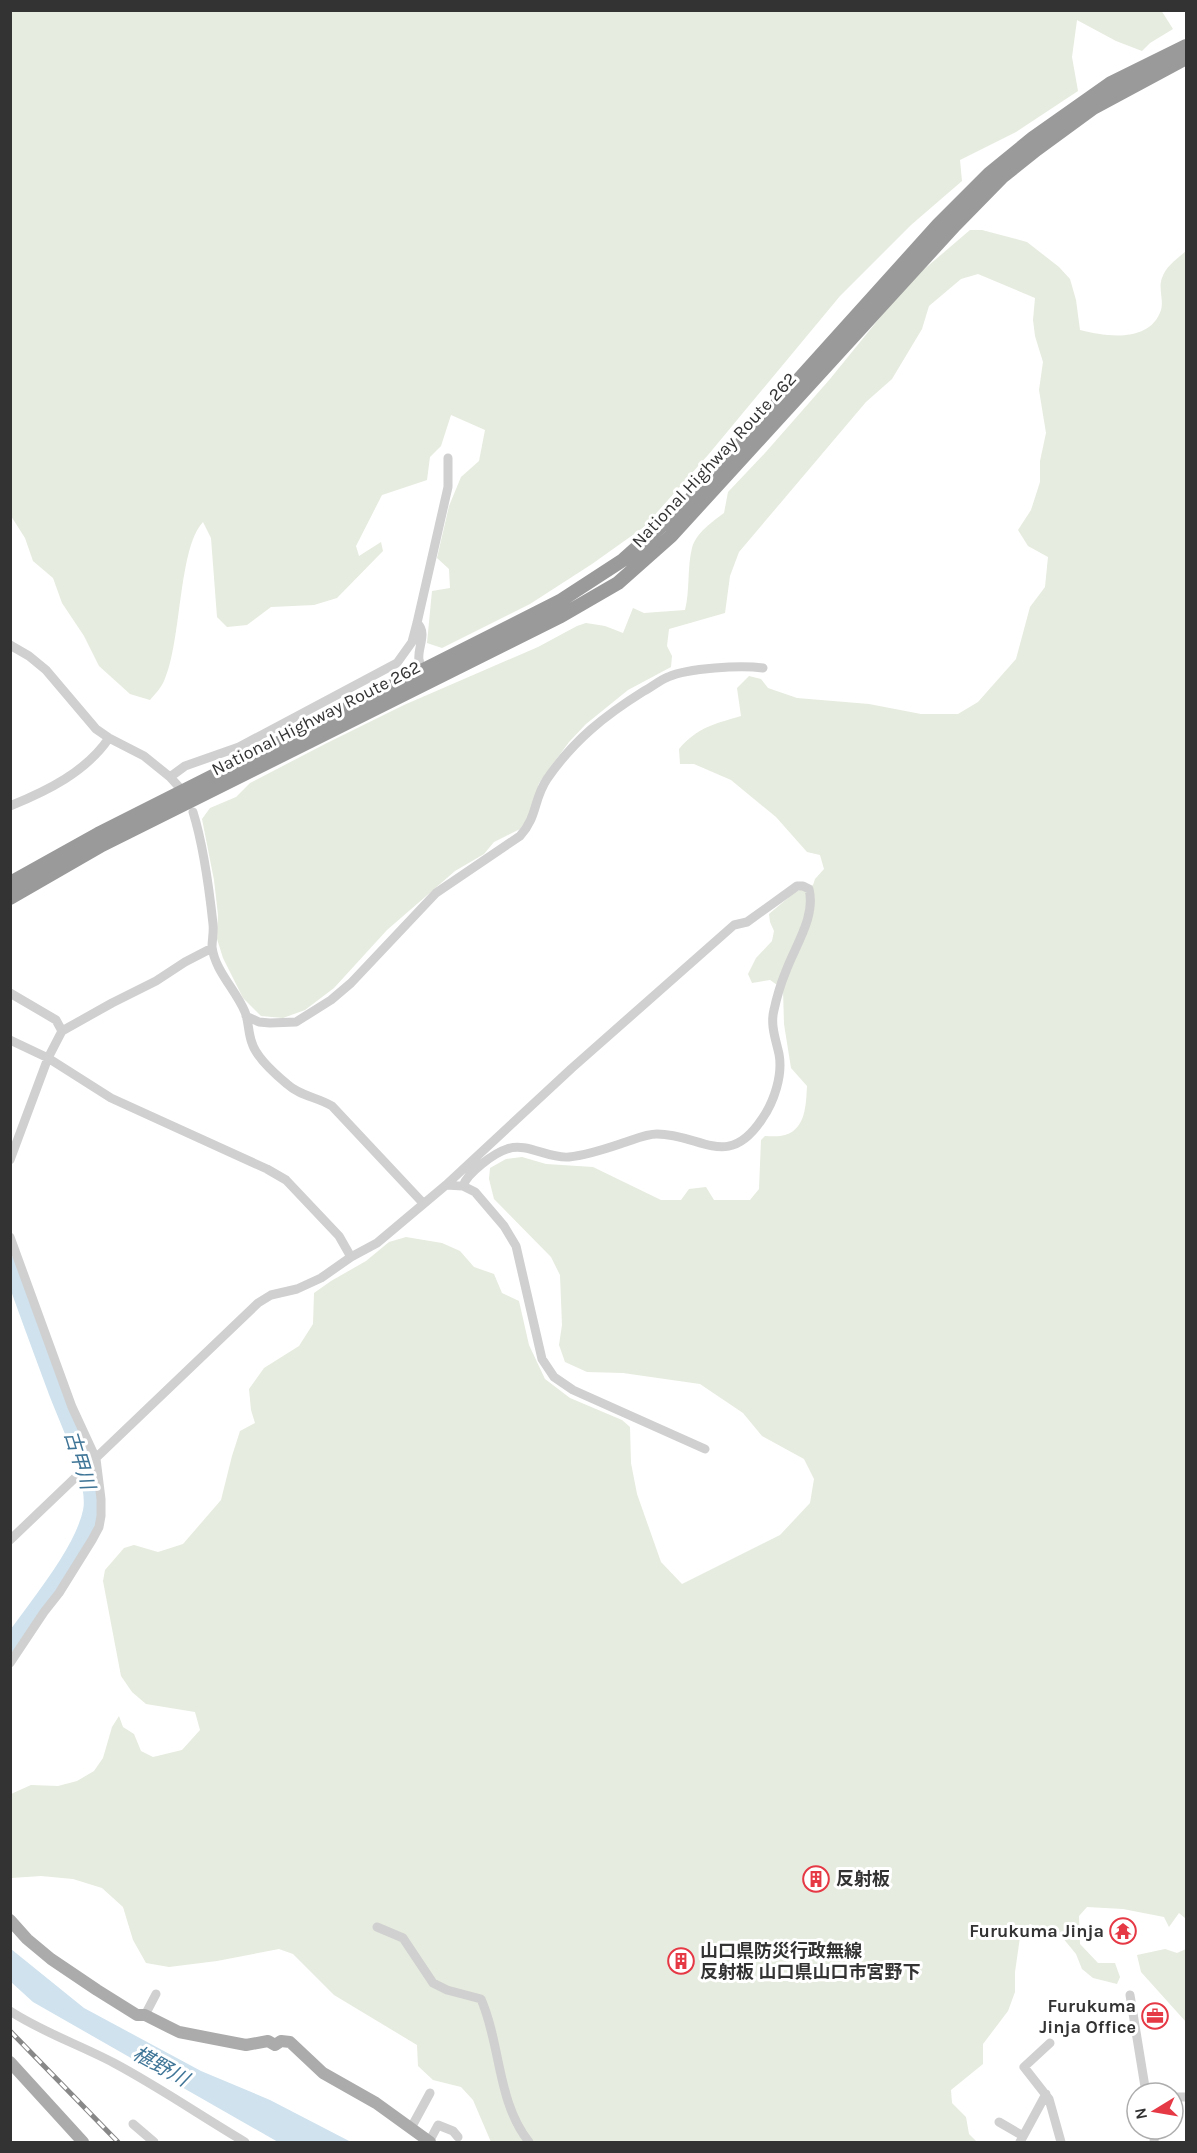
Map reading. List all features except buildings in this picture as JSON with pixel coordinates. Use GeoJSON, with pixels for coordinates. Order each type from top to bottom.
{"type":"FeatureCollection","features":[{"type":"Feature","properties":{"kind":"highway","name":"National Highway Route 262"},"geometry":{"type":"LineString","coordinates":[[10,898],[102,845],[425,676],[592,582],[637,549],[689,501],[938,225],[989,174],[1040,132],[1111,83],[1186,46]]}},
{"type":"Feature","properties":{"kind":"highway","name":"National Highway Route 262"},"geometry":{"type":"LineString","coordinates":[[10,883],[98,834],[425,676],[561,616],[618,583],[646,559],[695,510],[908,276],[1002,177],[1037,148],[1093,108],[1186,58]]}},
{"type":"Feature","properties":{"kind":"main road"},"geometry":{"type":"LineString","coordinates":[[10,1920],[27,1939],[79,1978],[137,2014],[145,2015],[179,2032],[246,2045],[268,2041],[275,2045],[281,2041],[290,2042],[323,2073],[376,2103],[430,2142]]}},
{"type":"Feature","properties":{"kind":"main road"},"geometry":{"type":"LineString","coordinates":[[10,2062],[82,2142]]}},
{"type":"Feature","properties":{"kind":"street"},"geometry":{"type":"LineString","coordinates":[[170,777],[185,766],[238,747],[397,663],[412,642],[417,623],[448,487],[448,458]]}},
{"type":"Feature","properties":{"kind":"street"},"geometry":{"type":"LineString","coordinates":[[417,623],[421,627],[422,634],[419,660],[425,676]]}},
{"type":"Feature","properties":{"kind":"street"},"geometry":{"type":"LineString","coordinates":[[10,645],[29,656],[46,670],[96,729],[144,756],[179,787]]}},
{"type":"Feature","properties":{"kind":"street"},"geometry":{"type":"LineString","coordinates":[[246,1016],[259,1022],[296,1022],[331,1000],[351,983],[436,893],[520,836],[530,825],[539,792],[571,747],[593,726],[627,701],[668,677],[682,673],[749,666],[763,668]]}},
{"type":"Feature","properties":{"kind":"street"},"geometry":{"type":"LineString","coordinates":[[10,806],[45,792],[79,769],[110,738]]}},
{"type":"Feature","properties":{"kind":"street"},"geometry":{"type":"LineString","coordinates":[[193,812],[198,827],[211,906],[212,948],[218,965],[246,1016],[252,1045],[288,1085],[300,1093],[332,1106],[423,1203]]}},
{"type":"Feature","properties":{"kind":"street"},"geometry":{"type":"LineString","coordinates":[[10,1540],[258,1303],[271,1295],[297,1289],[321,1278],[351,1257],[377,1243],[446,1185],[572,1068],[734,925],[747,922],[797,886],[809,889],[811,899],[806,921],[786,970],[773,1014],[780,1062],[779,1079],[763,1118],[752,1132],[736,1144],[711,1147],[682,1137],[654,1134],[569,1157],[556,1157],[511,1147],[471,1172],[465,1178],[463,1186]]}},
{"type":"Feature","properties":{"kind":"street"},"geometry":{"type":"LineString","coordinates":[[10,1160],[48,1058],[62,1031],[212,948]]}},
{"type":"Feature","properties":{"kind":"street"},"geometry":{"type":"LineString","coordinates":[[10,993],[56,1020],[62,1031]]}},
{"type":"Feature","properties":{"kind":"street"},"geometry":{"type":"LineString","coordinates":[[10,1040],[48,1058],[111,1098],[267,1169],[286,1180],[339,1236],[351,1257]]}},
{"type":"Feature","properties":{"kind":"street"},"geometry":{"type":"LineString","coordinates":[[446,1185],[463,1186],[476,1192],[504,1226],[516,1246],[542,1359],[554,1377],[573,1390],[705,1449]]}},
{"type":"Feature","properties":{"kind":"street"},"geometry":{"type":"LineString","coordinates":[[10,1237],[72,1407],[95,1460],[101,1499],[99,1527],[59,1593],[10,1663]]}},
{"type":"Feature","properties":{"kind":"street"},"geometry":{"type":"LineString","coordinates":[[377,1927],[403,1938],[433,1983],[447,1990],[481,1999],[488,2015],[504,2091],[523,2135],[529,2142]]}},
{"type":"Feature","properties":{"kind":"street"},"geometry":{"type":"LineString","coordinates":[[145,2015],[156,1994]]}},
{"type":"Feature","properties":{"kind":"street"},"geometry":{"type":"LineString","coordinates":[[1130,1995],[1143,2081]]}},
{"type":"Feature","properties":{"kind":"street"},"geometry":{"type":"LineString","coordinates":[[10,2011],[141,2078],[232,2139],[245,2142]]}},
{"type":"Feature","properties":{"kind":"street"},"geometry":{"type":"LineString","coordinates":[[1050,2043],[1024,2067],[1046,2094],[1061,2142]]}},
{"type":"Feature","properties":{"kind":"street"},"geometry":{"type":"LineString","coordinates":[[411,2128],[430,2093]]}},
{"type":"Feature","properties":{"kind":"street"},"geometry":{"type":"LineString","coordinates":[[999,2122],[1022,2139],[1046,2094]]}},
{"type":"Feature","properties":{"kind":"street"},"geometry":{"type":"LineString","coordinates":[[133,2124],[154,2142]]}},
{"type":"Feature","properties":{"kind":"street"},"geometry":{"type":"LineString","coordinates":[[430,2142],[438,2125],[457,2131]]}},
{"type":"Feature","properties":{"kind":"shaded area"},"geometry":{"type":"Polygon","coordinates":[[[1161,10],[1173,29],[1150,43],[1142,51],[1116,41],[1077,20],[1072,57],[1078,91],[1016,132],[960,160],[962,181],[911,225],[840,296],[708,455],[644,527],[530,604],[442,648],[427,643],[432,591],[450,588],[449,569],[437,558],[449,506],[461,477],[479,461],[485,430],[451,415],[441,446],[430,457],[427,480],[382,495],[356,546],[359,556],[381,542],[383,551],[337,598],[314,605],[271,607],[247,625],[227,627],[217,617],[211,538],[203,522],[195,535],[184,573],[170,664],[163,684],[150,700],[130,694],[99,666],[84,636],[62,603],[53,578],[33,561],[25,538],[11,516],[11,11],[1161,10]]]}},
{"type":"Feature","properties":{"kind":"shaded area"},"geometry":{"type":"Polygon","coordinates":[[[970,230],[982,230],[1027,242],[1059,267],[1070,279],[1076,300],[1080,330],[1102,334],[1126,335],[1148,328],[1161,310],[1161,282],[1164,274],[1172,263],[1186,251],[1186,1919],[1179,1913],[1169,1927],[1164,1917],[1123,1909],[1087,1907],[1079,1916],[1080,1944],[1098,1963],[1115,1963],[1120,1977],[1117,1984],[1093,1978],[1082,1969],[1076,1954],[1062,1937],[1030,1924],[1021,1930],[1015,1972],[1015,1992],[1008,2011],[983,2044],[983,2064],[951,2090],[952,2103],[966,2117],[969,2134],[977,2142],[491,2142],[473,2100],[461,2087],[433,2080],[418,2066],[417,2045],[334,1995],[293,1954],[279,1949],[217,1961],[169,1967],[146,1963],[133,1940],[123,1907],[102,1888],[73,1879],[41,1876],[11,1878],[11,1794],[31,1785],[58,1786],[77,1781],[94,1771],[103,1758],[112,1727],[119,1716],[123,1727],[134,1734],[141,1751],[153,1757],[182,1750],[200,1730],[195,1712],[146,1704],[132,1692],[121,1676],[103,1581],[105,1570],[124,1548],[134,1545],[158,1552],[183,1544],[221,1500],[240,1431],[255,1423],[249,1389],[264,1368],[299,1346],[313,1324],[314,1293],[366,1261],[389,1242],[406,1237],[442,1243],[460,1251],[474,1267],[494,1274],[502,1293],[519,1301],[529,1345],[545,1379],[570,1398],[622,1420],[630,1427],[631,1463],[637,1494],[661,1562],[682,1584],[780,1535],[810,1503],[814,1479],[804,1459],[762,1436],[743,1413],[700,1384],[623,1373],[587,1372],[565,1362],[559,1345],[562,1325],[560,1275],[551,1257],[494,1199],[489,1179],[490,1168],[506,1159],[522,1157],[546,1164],[593,1167],[661,1200],[681,1200],[689,1189],[706,1187],[714,1200],[750,1200],[759,1189],[761,1140],[765,1136],[785,1135],[792,1132],[801,1122],[804,1115],[807,1086],[791,1068],[784,1024],[783,989],[770,980],[752,983],[748,974],[756,958],[772,941],[774,931],[769,914],[795,892],[813,885],[824,869],[820,855],[807,852],[776,817],[731,780],[694,764],[680,764],[679,749],[700,731],[741,716],[737,688],[749,676],[761,679],[768,688],[797,698],[869,704],[921,714],[958,714],[978,702],[1016,659],[1030,607],[1045,587],[1048,557],[1028,546],[1018,530],[1031,510],[1040,482],[1040,461],[1046,433],[1039,390],[1043,362],[1033,320],[1035,298],[978,274],[961,279],[929,306],[922,329],[892,379],[866,402],[739,552],[730,576],[725,613],[669,629],[667,646],[672,656],[671,667],[628,690],[586,724],[569,742],[539,783],[529,818],[520,829],[494,842],[484,854],[455,871],[387,930],[334,988],[305,1010],[283,1018],[261,1016],[243,998],[223,958],[217,939],[218,915],[214,880],[202,819],[210,808],[236,797],[250,783],[327,743],[404,705],[538,647],[577,626],[586,623],[605,626],[623,633],[633,608],[644,613],[685,610],[692,548],[701,532],[724,513],[728,492],[830,379],[908,283],[970,230]]]}},
{"type":"Feature","properties":{"kind":"shaded area"},"geometry":{"type":"Polygon","coordinates":[[[1165,1949],[1177,1953],[1186,1949],[1186,2022],[1141,1972],[1137,1955],[1165,1949]]]}},
{"type":"Feature","properties":{"kind":"water","name":"椹野川"},"geometry":{"type":"Polygon","coordinates":[[[11,1949],[84,2008],[201,2071],[270,2100],[351,2142],[278,2142],[33,2002],[11,1982],[11,1949]]]}},
{"type":"Feature","properties":{"kind":"waterway","name":"古甲川"},"geometry":{"type":"LineString","coordinates":[[10,1264],[86,1468],[92,1499],[86,1527],[68,1562],[10,1644]]}},
{"type":"Feature","properties":{"kind":"railway"},"geometry":{"type":"LineString","coordinates":[[10,2031],[118,2142]]}},
{"type":"Feature","properties":{"kind":"place","name":"反射板"},"geometry":{"type":"Point","coordinates":[816,1879]}},
{"type":"Feature","properties":{"kind":"place","name":"Furukuma Jinja"},"geometry":{"type":"Point","coordinates":[1123,1931]}},
{"type":"Feature","properties":{"kind":"place","name":"山口県防災行政無線 反射板 山口県山口市宮野下"},"geometry":{"type":"Point","coordinates":[681,1961]}},
{"type":"Feature","properties":{"kind":"place","name":"Furukuma Jinja Office"},"geometry":{"type":"Point","coordinates":[1155,2016]}}]}
